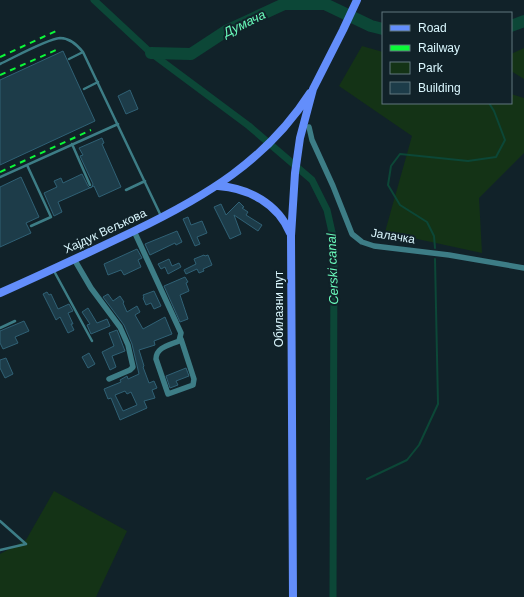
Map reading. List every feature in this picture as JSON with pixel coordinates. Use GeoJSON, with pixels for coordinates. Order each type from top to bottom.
{"type":"FeatureCollection","features":[{"type":"Feature","properties":{"kind":"main road","name":"Обилазни пут"},"geometry":{"type":"LineString","coordinates":[[292,597],[291,236],[296,160],[306,128],[313,89],[357,0]]}},
{"type":"Feature","properties":{"kind":"main road","name":"Хајдук Вељкова"},"geometry":{"type":"LineString","coordinates":[[0,294],[162,218],[218,186],[272,142],[300,108],[313,89]]}},
{"type":"Feature","properties":{"kind":"main road"},"geometry":{"type":"LineString","coordinates":[[218,186],[236,188],[265,203],[281,216],[291,236]]}},
{"type":"Feature","properties":{"kind":"street","name":"Јалачка"},"geometry":{"type":"LineString","coordinates":[[306,128],[334,186],[352,234],[362,242],[374,246],[524,268]]}},
{"type":"Feature","properties":{"kind":"street"},"geometry":{"type":"LineString","coordinates":[[134,231],[180,330],[181,339],[194,379],[193,385],[168,394],[156,359],[157,353],[161,348],[181,339]]}},
{"type":"Feature","properties":{"kind":"street"},"geometry":{"type":"LineString","coordinates":[[74,259],[92,288],[120,327],[128,345],[133,367],[130,370],[110,379]]}},
{"type":"Feature","properties":{"kind":"lane"},"geometry":{"type":"LineString","coordinates":[[0,64],[49,41],[60,38],[76,44],[83,52],[98,82],[162,218]]}},
{"type":"Feature","properties":{"kind":"lane"},"geometry":{"type":"LineString","coordinates":[[68,59],[83,52]]}},
{"type":"Feature","properties":{"kind":"lane"},"geometry":{"type":"LineString","coordinates":[[84,89],[98,82]]}},
{"type":"Feature","properties":{"kind":"lane"},"geometry":{"type":"LineString","coordinates":[[0,177],[118,124]]}},
{"type":"Feature","properties":{"kind":"lane"},"geometry":{"type":"LineString","coordinates":[[72,144],[90,186]]}},
{"type":"Feature","properties":{"kind":"lane"},"geometry":{"type":"LineString","coordinates":[[27,165],[51,217],[31,226]]}},
{"type":"Feature","properties":{"kind":"lane"},"geometry":{"type":"LineString","coordinates":[[126,190],[144,181]]}},
{"type":"Feature","properties":{"kind":"lane"},"geometry":{"type":"LineString","coordinates":[[53,269],[92,340]]}},
{"type":"Feature","properties":{"kind":"lane"},"geometry":{"type":"LineString","coordinates":[[0,328],[15,321]]}},
{"type":"Feature","properties":{"kind":"lane"},"geometry":{"type":"LineString","coordinates":[[0,522],[26,544],[0,550]]}},
{"type":"Feature","properties":{"kind":"green space"},"geometry":{"type":"Polygon","coordinates":[[[362,46],[382,52],[382,104],[512,104],[512,94],[524,98],[524,153],[479,198],[482,253],[385,232],[412,136],[339,86],[362,46]]]}},
{"type":"Feature","properties":{"kind":"green space"},"geometry":{"type":"Polygon","coordinates":[[[524,48],[524,79],[512,72],[512,54],[524,48]]]}},
{"type":"Feature","properties":{"kind":"green space"},"geometry":{"type":"Polygon","coordinates":[[[54,491],[127,531],[96,597],[0,597],[0,554],[26,540],[54,491]]]}},
{"type":"Feature","properties":{"kind":"building"},"geometry":{"type":"Polygon","coordinates":[[[63,51],[95,121],[0,165],[0,80],[63,51]]]}},
{"type":"Feature","properties":{"kind":"building"},"geometry":{"type":"Polygon","coordinates":[[[130,90],[138,109],[126,114],[118,96],[130,90]]]}},
{"type":"Feature","properties":{"kind":"building"},"geometry":{"type":"Polygon","coordinates":[[[102,138],[104,143],[102,144],[121,187],[99,197],[94,186],[92,187],[93,184],[80,156],[83,155],[79,148],[102,138]]]}},
{"type":"Feature","properties":{"kind":"building"},"geometry":{"type":"Polygon","coordinates":[[[82,174],[90,188],[58,202],[62,212],[54,216],[44,193],[57,187],[54,181],[61,178],[63,183],[82,174]]]}},
{"type":"Feature","properties":{"kind":"building"},"geometry":{"type":"Polygon","coordinates":[[[21,177],[39,217],[26,223],[31,233],[0,247],[0,187],[21,177]]]}},
{"type":"Feature","properties":{"kind":"building"},"geometry":{"type":"Polygon","coordinates":[[[239,202],[244,207],[242,208],[248,212],[246,215],[262,225],[258,231],[234,215],[241,234],[230,239],[214,207],[221,204],[226,215],[239,202]]]}},
{"type":"Feature","properties":{"kind":"building"},"geometry":{"type":"Polygon","coordinates":[[[188,217],[191,225],[202,221],[207,233],[197,237],[200,244],[195,246],[183,219],[188,217]]]}},
{"type":"Feature","properties":{"kind":"building"},"geometry":{"type":"Polygon","coordinates":[[[177,231],[182,242],[176,245],[175,243],[150,255],[145,244],[177,231]]]}},
{"type":"Feature","properties":{"kind":"building"},"geometry":{"type":"Polygon","coordinates":[[[137,249],[142,258],[138,260],[141,267],[124,275],[121,270],[108,275],[104,264],[137,249]]]}},
{"type":"Feature","properties":{"kind":"building"},"geometry":{"type":"Polygon","coordinates":[[[208,255],[212,265],[203,269],[204,271],[199,273],[197,269],[186,274],[184,270],[196,264],[194,259],[208,255]]]}},
{"type":"Feature","properties":{"kind":"building"},"geometry":{"type":"Polygon","coordinates":[[[169,259],[172,266],[179,263],[181,267],[168,274],[165,267],[161,269],[158,264],[169,259]]]}},
{"type":"Feature","properties":{"kind":"building"},"geometry":{"type":"Polygon","coordinates":[[[185,277],[188,282],[186,283],[189,291],[180,295],[188,319],[180,322],[164,286],[185,277]]]}},
{"type":"Feature","properties":{"kind":"building"},"geometry":{"type":"Polygon","coordinates":[[[154,291],[161,306],[154,309],[151,303],[146,305],[143,295],[154,291]]]}},
{"type":"Feature","properties":{"kind":"building"},"geometry":{"type":"Polygon","coordinates":[[[47,292],[49,295],[51,294],[58,309],[69,304],[73,311],[68,313],[74,330],[68,333],[60,317],[56,320],[43,294],[47,292]]]}},
{"type":"Feature","properties":{"kind":"building"},"geometry":{"type":"Polygon","coordinates":[[[108,294],[113,301],[120,296],[124,302],[123,303],[127,312],[137,306],[140,312],[135,315],[143,329],[165,317],[172,334],[154,341],[155,345],[139,350],[149,383],[154,381],[157,388],[152,390],[155,398],[144,401],[147,408],[120,420],[111,398],[108,399],[104,389],[121,382],[120,380],[127,376],[128,379],[139,374],[132,344],[124,325],[103,297],[108,294]],[[125,391],[115,395],[123,411],[137,405],[131,392],[127,394],[125,391]]]}},
{"type":"Feature","properties":{"kind":"building"},"geometry":{"type":"Polygon","coordinates":[[[88,308],[97,323],[107,319],[110,326],[91,334],[87,325],[90,324],[82,312],[88,308]]]}},
{"type":"Feature","properties":{"kind":"building"},"geometry":{"type":"Polygon","coordinates":[[[24,321],[29,331],[15,337],[18,343],[3,349],[0,343],[0,331],[24,321]]]}},
{"type":"Feature","properties":{"kind":"building"},"geometry":{"type":"Polygon","coordinates":[[[117,330],[125,351],[112,356],[116,367],[110,370],[102,352],[114,346],[109,333],[117,330]]]}},
{"type":"Feature","properties":{"kind":"building"},"geometry":{"type":"Polygon","coordinates":[[[89,353],[95,364],[88,368],[82,357],[89,353]]]}},
{"type":"Feature","properties":{"kind":"building"},"geometry":{"type":"Polygon","coordinates":[[[6,358],[13,374],[5,378],[0,368],[0,360],[6,358]]]}},
{"type":"Feature","properties":{"kind":"building"},"geometry":{"type":"Polygon","coordinates":[[[186,368],[189,376],[176,381],[178,385],[170,388],[166,376],[186,368]]]}},
{"type":"Feature","properties":{"kind":"waterway","name":"Cerski canal"},"geometry":{"type":"LineString","coordinates":[[94,0],[151,53],[249,126],[312,180],[327,210],[334,241],[333,597]]}},
{"type":"Feature","properties":{"kind":"waterway","name":"Думача"},"geometry":{"type":"LineString","coordinates":[[151,53],[191,54],[226,31],[284,4],[325,4],[371,26],[382,29]]}},
{"type":"Feature","properties":{"kind":"waterway","name":"Думача"},"geometry":{"type":"LineString","coordinates":[[512,26],[524,21]]}},
{"type":"Feature","properties":{"kind":"waterway"},"geometry":{"type":"LineString","coordinates":[[435,248],[434,236],[427,222],[400,205],[388,185],[391,166],[400,154],[468,161],[496,157],[505,140],[494,111],[490,104]]}},
{"type":"Feature","properties":{"kind":"waterway"},"geometry":{"type":"LineString","coordinates":[[367,479],[407,460],[419,445],[438,404],[435,259]]}},
{"type":"Feature","properties":{"kind":"railway"},"geometry":{"type":"LineString","coordinates":[[0,57],[56,31]]}},
{"type":"Feature","properties":{"kind":"railway"},"geometry":{"type":"LineString","coordinates":[[0,75],[56,50]]}},
{"type":"Feature","properties":{"kind":"railway"},"geometry":{"type":"LineString","coordinates":[[0,172],[91,130]]}}]}
